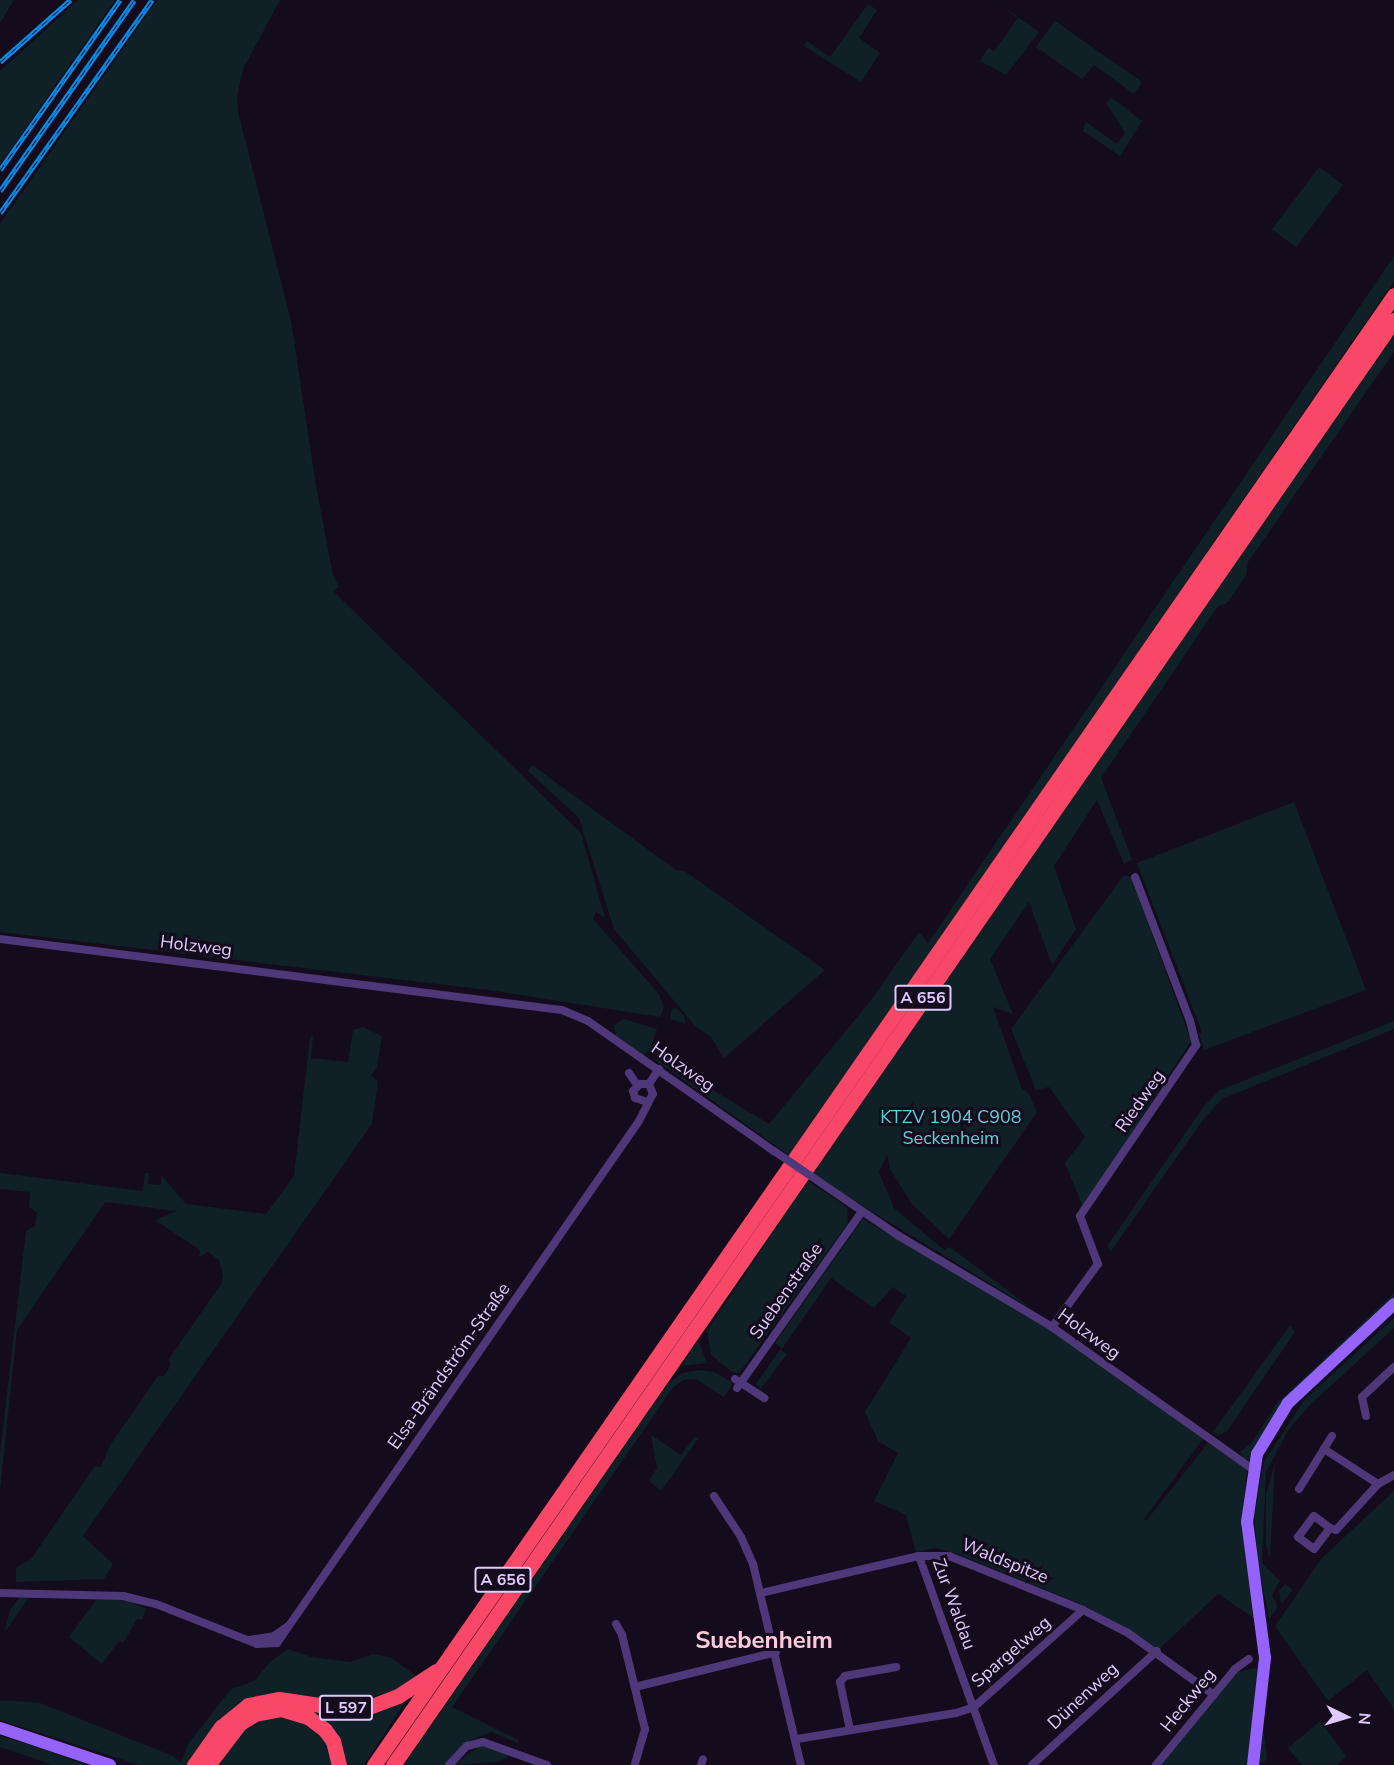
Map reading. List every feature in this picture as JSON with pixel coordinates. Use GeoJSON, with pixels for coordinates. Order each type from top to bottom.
{"type":"FeatureCollection","features":[{"type":"Feature","properties":{"kind":"highway","name":"A 656"},"geometry":{"type":"LineString","coordinates":[[374,1765],[1394,295]]}},
{"type":"Feature","properties":{"kind":"highway","name":"A 656"},"geometry":{"type":"LineString","coordinates":[[393,1765],[1394,320]]}},
{"type":"Feature","properties":{"kind":"highway","name":"L 597"},"geometry":{"type":"LineString","coordinates":[[194,1765],[221,1727],[248,1705],[279,1699],[334,1707],[369,1707],[398,1696],[442,1668]]}},
{"type":"Feature","properties":{"kind":"highway"},"geometry":{"type":"LineString","coordinates":[[208,1765],[240,1723],[255,1714],[280,1709],[308,1717],[325,1730],[333,1741],[339,1765]]}},
{"type":"Feature","properties":{"kind":"main road"},"geometry":{"type":"LineString","coordinates":[[1253,1765],[1265,1658],[1247,1522],[1254,1470],[1307,1388],[1394,1304]]}},
{"type":"Feature","properties":{"kind":"main road"},"geometry":{"type":"LineString","coordinates":[[1332,1365],[1394,1314]]}},
{"type":"Feature","properties":{"kind":"main road"},"geometry":{"type":"LineString","coordinates":[[0,1728],[110,1765]]}},
{"type":"Feature","properties":{"kind":"street","name":"Riedweg"},"geometry":{"type":"LineString","coordinates":[[1052,1327],[1098,1264],[1080,1216],[1196,1045],[1135,877]]}},
{"type":"Feature","properties":{"kind":"street","name":"Holzweg"},"geometry":{"type":"LineString","coordinates":[[0,939],[562,1010],[588,1021],[861,1213],[1052,1327],[1254,1470]]}},
{"type":"Feature","properties":{"kind":"street"},"geometry":{"type":"LineString","coordinates":[[637,1085],[648,1084],[659,1070]]}},
{"type":"Feature","properties":{"kind":"street"},"geometry":{"type":"LineString","coordinates":[[629,1073],[637,1085]]}},
{"type":"Feature","properties":{"kind":"street"},"geometry":{"type":"LineString","coordinates":[[637,1085],[633,1091],[637,1101],[647,1102],[653,1094],[648,1084]]}},
{"type":"Feature","properties":{"kind":"street","name":"Elsa-Brändström-Straße"},"geometry":{"type":"LineString","coordinates":[[633,1127],[637,1101]]}},
{"type":"Feature","properties":{"kind":"street","name":"Elsa-Brändström-Straße"},"geometry":{"type":"LineString","coordinates":[[0,1593],[123,1596],[249,1640],[274,1636],[291,1623],[633,1127],[647,1102]]}},
{"type":"Feature","properties":{"kind":"street","name":"Suebenstraße"},"geometry":{"type":"LineString","coordinates":[[764,1398],[737,1383],[861,1213]]}},
{"type":"Feature","properties":{"kind":"street"},"geometry":{"type":"LineString","coordinates":[[1366,1416],[1362,1397],[1394,1367]]}},
{"type":"Feature","properties":{"kind":"street"},"geometry":{"type":"LineString","coordinates":[[1299,1489],[1332,1436]]}},
{"type":"Feature","properties":{"kind":"street"},"geometry":{"type":"LineString","coordinates":[[1324,1449],[1378,1484]]}},
{"type":"Feature","properties":{"kind":"street"},"geometry":{"type":"LineString","coordinates":[[1330,1528],[1336,1530],[1378,1484],[1394,1475]]}},
{"type":"Feature","properties":{"kind":"street"},"geometry":{"type":"LineString","coordinates":[[714,1496],[741,1537],[761,1593],[797,1739],[801,1765]]}},
{"type":"Feature","properties":{"kind":"street","name":"Waldspitze"},"geometry":{"type":"LineString","coordinates":[[761,1593],[919,1556],[949,1556],[1083,1611],[1157,1651],[1214,1695]]}},
{"type":"Feature","properties":{"kind":"street","name":"Zur Waldau"},"geometry":{"type":"LineString","coordinates":[[919,1556],[994,1765]]}},
{"type":"Feature","properties":{"kind":"street","name":"Spargelweg"},"geometry":{"type":"LineString","coordinates":[[797,1739],[956,1713],[974,1707],[1083,1611]]}},
{"type":"Feature","properties":{"kind":"street"},"geometry":{"type":"LineString","coordinates":[[616,1624],[622,1635],[645,1729],[635,1765]]}},
{"type":"Feature","properties":{"kind":"street","name":"Dünenweg"},"geometry":{"type":"LineString","coordinates":[[1032,1765],[1157,1651]]}},
{"type":"Feature","properties":{"kind":"street"},"geometry":{"type":"LineString","coordinates":[[635,1687],[776,1652]]}},
{"type":"Feature","properties":{"kind":"street","name":"Heckweg"},"geometry":{"type":"LineString","coordinates":[[1156,1765],[1235,1669],[1249,1659]]}},
{"type":"Feature","properties":{"kind":"street"},"geometry":{"type":"LineString","coordinates":[[850,1730],[840,1682],[845,1676],[896,1667]]}},
{"type":"Feature","properties":{"kind":"street"},"geometry":{"type":"LineString","coordinates":[[449,1765],[467,1746],[483,1742],[494,1744],[547,1765]]}},
{"type":"Feature","properties":{"kind":"green space"},"geometry":{"type":"Polygon","coordinates":[[[0,0],[14,0],[0,23],[0,0]]]}},
{"type":"Feature","properties":{"kind":"green space"},"geometry":{"type":"Polygon","coordinates":[[[78,0],[115,0],[0,165],[0,71],[78,0]]]}},
{"type":"Feature","properties":{"kind":"green space"},"geometry":{"type":"Polygon","coordinates":[[[157,0],[280,0],[243,69],[237,96],[238,112],[291,321],[316,486],[333,575],[339,587],[333,591],[581,833],[605,918],[596,912],[593,919],[659,994],[664,1007],[660,1017],[489,990],[0,932],[0,224],[157,0]]]}},
{"type":"Feature","properties":{"kind":"green space"},"geometry":{"type":"Polygon","coordinates":[[[994,0],[1039,32],[1006,75],[980,61],[988,48],[994,51],[1018,18],[994,0]]]}},
{"type":"Feature","properties":{"kind":"green space"},"geometry":{"type":"Polygon","coordinates":[[[868,4],[877,10],[859,38],[880,53],[861,82],[804,46],[807,41],[830,57],[868,4]]]}},
{"type":"Feature","properties":{"kind":"green space"},"geometry":{"type":"Polygon","coordinates":[[[1055,21],[1142,82],[1134,94],[1094,65],[1082,79],[1036,47],[1055,21]]]}},
{"type":"Feature","properties":{"kind":"green space"},"geometry":{"type":"Polygon","coordinates":[[[1111,97],[1142,121],[1120,156],[1083,131],[1086,122],[1117,144],[1125,133],[1106,103],[1111,97]]]}},
{"type":"Feature","properties":{"kind":"green space"},"geometry":{"type":"Polygon","coordinates":[[[1319,167],[1343,185],[1296,247],[1272,229],[1319,167]]]}},
{"type":"Feature","properties":{"kind":"green space"},"geometry":{"type":"Polygon","coordinates":[[[1394,256],[1394,281],[790,1156],[655,1060],[658,1051],[668,1063],[769,1124],[869,1003],[919,932],[928,943],[1394,256]]]}},
{"type":"Feature","properties":{"kind":"green space","name":"KTZV 1904 C908 Seckenheim"},"geometry":{"type":"Polygon","coordinates":[[[1394,335],[1394,352],[1248,562],[1246,576],[1226,604],[1218,606],[1101,778],[1132,859],[1124,864],[1097,800],[1054,866],[1076,929],[1052,965],[1029,902],[990,959],[1013,1014],[993,1007],[1022,1089],[1029,1094],[1037,1112],[949,1239],[912,1204],[890,1169],[887,1155],[879,1172],[894,1208],[944,1250],[950,1247],[1035,1311],[812,1175],[1394,335]]]}},
{"type":"Feature","properties":{"kind":"green space"},"geometry":{"type":"Polygon","coordinates":[[[532,765],[676,870],[686,872],[825,970],[724,1058],[711,1037],[696,1027],[614,929],[579,818],[528,771],[532,765]]]}},
{"type":"Feature","properties":{"kind":"green space"},"geometry":{"type":"Polygon","coordinates":[[[1294,802],[1366,990],[1204,1050],[1199,1034],[1202,1032],[1137,863],[1294,802]]]}},
{"type":"Feature","properties":{"kind":"green space"},"geometry":{"type":"Polygon","coordinates":[[[1124,875],[1131,877],[1191,1041],[1083,1207],[1065,1163],[1085,1137],[1049,1087],[1036,1090],[1011,1029],[1124,875]]]}},
{"type":"Feature","properties":{"kind":"green space"},"geometry":{"type":"Polygon","coordinates":[[[677,1008],[684,1016],[686,1024],[670,1019],[672,1009],[677,1008]]]}},
{"type":"Feature","properties":{"kind":"green space"},"geometry":{"type":"Polygon","coordinates":[[[624,1019],[657,1029],[650,1050],[643,1055],[616,1036],[614,1025],[624,1019]]]}},
{"type":"Feature","properties":{"kind":"green space"},"geometry":{"type":"Polygon","coordinates":[[[1394,1021],[1394,1029],[1222,1099],[1202,1121],[1111,1251],[1107,1246],[1204,1106],[1220,1090],[1394,1021]]]}},
{"type":"Feature","properties":{"kind":"green space"},"geometry":{"type":"Polygon","coordinates":[[[363,1027],[382,1036],[377,1067],[371,1076],[378,1081],[372,1124],[83,1536],[113,1564],[104,1579],[16,1582],[16,1568],[31,1559],[94,1467],[101,1467],[110,1445],[158,1376],[164,1376],[171,1365],[169,1359],[221,1284],[223,1275],[219,1260],[208,1252],[199,1257],[200,1250],[155,1220],[177,1211],[105,1202],[17,1330],[0,1490],[0,1453],[26,1231],[35,1226],[37,1213],[29,1207],[30,1192],[0,1189],[0,1173],[143,1191],[145,1173],[149,1173],[148,1184],[161,1185],[161,1175],[186,1204],[266,1214],[294,1176],[310,1037],[313,1036],[311,1058],[348,1062],[353,1030],[363,1027]]]}},
{"type":"Feature","properties":{"kind":"green space"},"geometry":{"type":"Polygon","coordinates":[[[808,1181],[847,1207],[848,1223],[739,1373],[732,1372],[711,1355],[707,1331],[808,1181]]]}},
{"type":"Feature","properties":{"kind":"green space"},"geometry":{"type":"Polygon","coordinates":[[[863,1219],[1052,1329],[1203,1439],[1144,1519],[1146,1521],[1208,1443],[1247,1469],[1241,1527],[1258,1621],[1218,1594],[1157,1651],[1086,1606],[958,1554],[935,1548],[916,1552],[906,1515],[874,1501],[898,1453],[878,1441],[865,1412],[911,1338],[889,1322],[906,1296],[893,1287],[874,1308],[831,1278],[781,1350],[787,1354],[761,1389],[756,1384],[781,1348],[775,1343],[863,1219]]]}},
{"type":"Feature","properties":{"kind":"green space"},"geometry":{"type":"Polygon","coordinates":[[[1394,1293],[1394,1302],[1308,1381],[1254,1457],[1244,1460],[1240,1452],[1252,1442],[1277,1403],[1394,1293]]]}},
{"type":"Feature","properties":{"kind":"green space"},"geometry":{"type":"Polygon","coordinates":[[[1394,1318],[1394,1328],[1311,1404],[1289,1429],[1266,1472],[1262,1563],[1280,1581],[1272,1595],[1278,1607],[1269,1619],[1258,1563],[1254,1516],[1264,1462],[1304,1400],[1394,1318]]]}},
{"type":"Feature","properties":{"kind":"green space"},"geometry":{"type":"Polygon","coordinates":[[[1290,1325],[1295,1332],[1227,1431],[1218,1436],[1213,1432],[1290,1325]]]}},
{"type":"Feature","properties":{"kind":"green space"},"geometry":{"type":"Polygon","coordinates":[[[697,1342],[699,1342],[707,1363],[682,1366],[697,1342]]]}},
{"type":"Feature","properties":{"kind":"green space"},"geometry":{"type":"Polygon","coordinates":[[[700,1370],[714,1372],[733,1383],[724,1397],[696,1379],[686,1379],[674,1386],[452,1707],[518,1740],[518,1743],[491,1732],[470,1740],[447,1765],[404,1765],[668,1384],[682,1373],[700,1370]]]}},
{"type":"Feature","properties":{"kind":"green space"},"geometry":{"type":"Polygon","coordinates":[[[651,1435],[681,1455],[695,1436],[698,1439],[661,1491],[649,1481],[657,1468],[651,1435]]]}},
{"type":"Feature","properties":{"kind":"green space"},"geometry":{"type":"Polygon","coordinates":[[[1275,1463],[1270,1558],[1272,1565],[1266,1545],[1266,1494],[1275,1463]]]}},
{"type":"Feature","properties":{"kind":"green space"},"geometry":{"type":"Polygon","coordinates":[[[1394,1491],[1394,1709],[1367,1670],[1328,1701],[1275,1626],[1322,1558],[1394,1491]]]}},
{"type":"Feature","properties":{"kind":"green space"},"geometry":{"type":"Polygon","coordinates":[[[1285,1584],[1293,1590],[1281,1604],[1279,1591],[1285,1584]]]}},
{"type":"Feature","properties":{"kind":"green space"},"geometry":{"type":"Polygon","coordinates":[[[20,1597],[29,1597],[4,1633],[10,1610],[20,1597]]]}},
{"type":"Feature","properties":{"kind":"green space"},"geometry":{"type":"Polygon","coordinates":[[[97,1598],[128,1601],[146,1609],[142,1620],[137,1619],[123,1643],[119,1641],[102,1664],[69,1637],[97,1598]]]}},
{"type":"Feature","properties":{"kind":"green space"},"geometry":{"type":"Polygon","coordinates":[[[288,1649],[311,1657],[351,1662],[373,1654],[391,1658],[418,1677],[400,1689],[353,1702],[293,1694],[188,1765],[139,1765],[0,1720],[0,1700],[40,1703],[173,1756],[181,1763],[188,1744],[231,1689],[254,1681],[271,1661],[288,1649]]]}},
{"type":"Feature","properties":{"kind":"green space"},"geometry":{"type":"Polygon","coordinates":[[[1259,1667],[1250,1765],[1161,1765],[1238,1672],[1259,1667]]]}},
{"type":"Feature","properties":{"kind":"green space"},"geometry":{"type":"Polygon","coordinates":[[[411,1693],[364,1765],[345,1765],[334,1737],[315,1716],[280,1706],[257,1709],[238,1719],[204,1765],[199,1765],[231,1722],[257,1706],[277,1703],[359,1712],[388,1705],[411,1693]]]}},
{"type":"Feature","properties":{"kind":"green space"},"geometry":{"type":"Polygon","coordinates":[[[284,1713],[322,1732],[336,1765],[213,1765],[244,1724],[284,1713]]]}},
{"type":"Feature","properties":{"kind":"green space"},"geometry":{"type":"Polygon","coordinates":[[[1320,1721],[1346,1756],[1338,1765],[1302,1765],[1288,1748],[1320,1721]]]}},
{"type":"Feature","properties":{"kind":"green space"},"geometry":{"type":"Polygon","coordinates":[[[1263,1734],[1267,1760],[1258,1765],[1263,1734]]]}},
{"type":"Feature","properties":{"kind":"green space"},"geometry":{"type":"Polygon","coordinates":[[[0,1736],[45,1749],[86,1765],[53,1765],[0,1747],[0,1736]]]}},
{"type":"Feature","properties":{"kind":"green space"},"geometry":{"type":"Polygon","coordinates":[[[480,1746],[493,1746],[512,1754],[498,1762],[454,1765],[480,1746]]]}},
{"type":"Feature","properties":{"kind":"railway"},"geometry":{"type":"LineString","coordinates":[[0,62],[70,0]]}},
{"type":"Feature","properties":{"kind":"railway"},"geometry":{"type":"LineString","coordinates":[[0,170],[120,0]]}},
{"type":"Feature","properties":{"kind":"railway"},"geometry":{"type":"LineString","coordinates":[[0,191],[134,0]]}},
{"type":"Feature","properties":{"kind":"railway"},"geometry":{"type":"LineString","coordinates":[[0,213],[152,0]]}},
{"type":"Feature","properties":{"kind":"district","name":"Suebenheim"},"geometry":{"type":"Point","coordinates":[764,1641]}}]}
